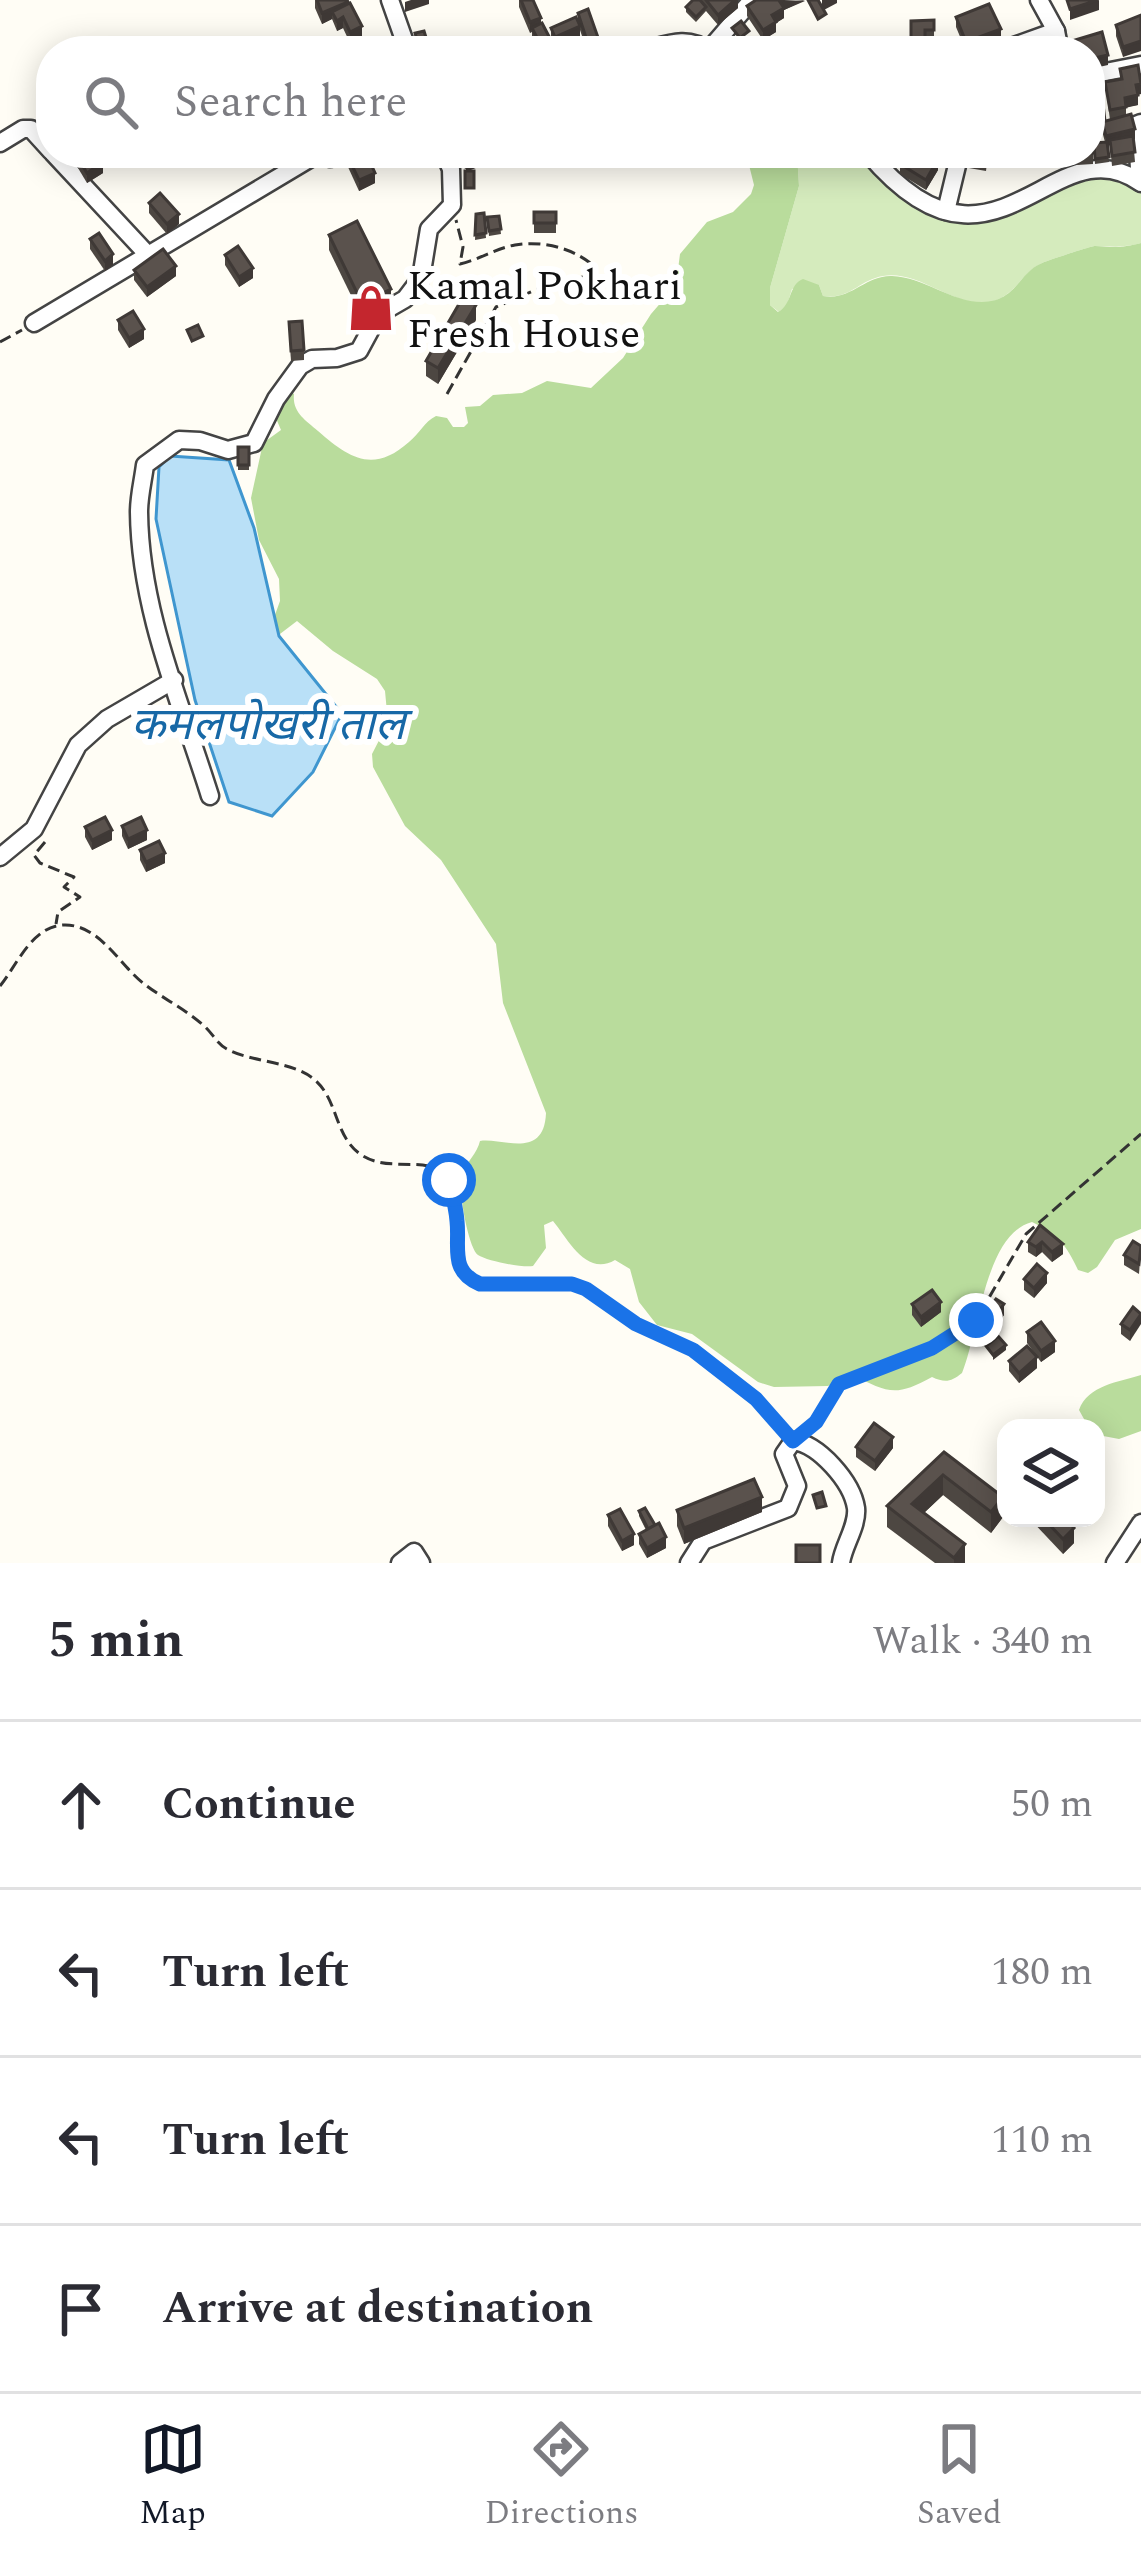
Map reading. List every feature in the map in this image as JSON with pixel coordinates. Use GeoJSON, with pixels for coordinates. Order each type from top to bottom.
{"type":"FeatureCollection","features":[{"type":"Feature","properties":{"kind":"street"},"geometry":{"type":"LineString","coordinates":[[390,0],[403,36]]}},
{"type":"Feature","properties":{"kind":"street"},"geometry":{"type":"LineString","coordinates":[[720,36],[752,0]]}},
{"type":"Feature","properties":{"kind":"street"},"geometry":{"type":"LineString","coordinates":[[1040,0],[1057,36]]}},
{"type":"Feature","properties":{"kind":"street"},"geometry":{"type":"LineString","coordinates":[[1042,36],[1056,31]]}},
{"type":"Feature","properties":{"kind":"street"},"geometry":{"type":"LineString","coordinates":[[1105,72],[1141,66]]}},
{"type":"Feature","properties":{"kind":"street"},"geometry":{"type":"LineString","coordinates":[[1140,183],[1136,125],[1141,123]]}},
{"type":"Feature","properties":{"kind":"street"},"geometry":{"type":"LineString","coordinates":[[0,142],[23,129],[36,134]]}},
{"type":"Feature","properties":{"kind":"street"},"geometry":{"type":"LineString","coordinates":[[1105,167],[1127,173],[1140,183]]}},
{"type":"Feature","properties":{"kind":"street"},"geometry":{"type":"LineString","coordinates":[[67,168],[148,255]]}},
{"type":"Feature","properties":{"kind":"street"},"geometry":{"type":"LineString","coordinates":[[34,322],[294,168]]}},
{"type":"Feature","properties":{"kind":"street"},"geometry":{"type":"LineString","coordinates":[[210,796],[154,628],[139,510],[145,465],[179,440],[228,450],[254,443],[276,399],[300,366],[312,359],[346,357],[363,348],[376,319],[405,299],[418,283],[429,229],[447,212],[454,195],[448,168]]}},
{"type":"Feature","properties":{"kind":"street"},"geometry":{"type":"LineString","coordinates":[[880,168],[893,184],[946,212],[969,215],[1003,212],[1055,181],[1102,168]]}},
{"type":"Feature","properties":{"kind":"street"},"geometry":{"type":"LineString","coordinates":[[946,212],[956,168]]}},
{"type":"Feature","properties":{"kind":"street"},"geometry":{"type":"LineString","coordinates":[[0,857],[34,829],[78,745],[107,719],[174,680]]}},
{"type":"Feature","properties":{"kind":"street"},"geometry":{"type":"LineString","coordinates":[[689,1563],[703,1541],[788,1508],[796,1492],[784,1454],[793,1441],[820,1451],[851,1496],[855,1519],[841,1563]]}},
{"type":"Feature","properties":{"kind":"street"},"geometry":{"type":"LineString","coordinates":[[1115,1563],[1141,1523]]}},
{"type":"Feature","properties":{"kind":"street"},"geometry":{"type":"LineString","coordinates":[[400,1563],[414,1552],[421,1563]]}},
{"type":"Feature","properties":{"kind":"path"},"geometry":{"type":"LineString","coordinates":[[447,394],[496,307],[542,287],[587,276],[596,268],[580,253],[551,246],[514,245],[460,264],[463,247],[454,195]]}},
{"type":"Feature","properties":{"kind":"path"},"geometry":{"type":"LineString","coordinates":[[0,342],[34,322]]}},
{"type":"Feature","properties":{"kind":"path"},"geometry":{"type":"LineString","coordinates":[[34,829],[47,844],[34,855],[40,863],[74,877],[64,887],[80,897],[58,912],[56,926]]}},
{"type":"Feature","properties":{"kind":"path"},"geometry":{"type":"LineString","coordinates":[[0,986],[30,944],[56,926],[89,931],[145,984],[203,1025],[222,1047],[266,1064],[302,1071],[316,1081],[331,1102],[348,1143],[365,1158],[443,1171],[458,1225],[458,1263],[470,1280],[480,1284],[572,1284],[586,1289],[636,1324],[693,1350],[756,1399],[793,1441],[816,1422],[839,1384],[932,1348],[976,1320],[1026,1234],[1141,1135]]}},
{"type":"Feature","properties":{"kind":"green space"},"geometry":{"type":"Polygon","coordinates":[[[750,168],[798,168],[799,186],[770,288],[770,305],[778,312],[803,279],[819,285],[823,296],[842,295],[892,276],[971,301],[993,301],[1042,263],[1092,247],[1141,243],[1141,1229],[1115,1240],[1088,1273],[1078,1270],[1060,1241],[1041,1226],[1032,1222],[1016,1230],[994,1264],[962,1373],[948,1381],[932,1377],[899,1390],[850,1374],[828,1386],[774,1387],[758,1382],[692,1334],[657,1325],[639,1302],[630,1269],[615,1260],[595,1264],[587,1260],[553,1221],[544,1225],[546,1248],[533,1266],[497,1262],[474,1250],[462,1203],[464,1169],[480,1141],[520,1144],[538,1137],[546,1113],[503,1003],[496,944],[441,860],[405,826],[373,767],[372,754],[388,723],[385,691],[377,679],[297,621],[276,637],[271,626],[280,601],[279,579],[259,540],[251,498],[263,443],[281,430],[275,416],[289,391],[300,415],[329,441],[351,455],[373,460],[396,452],[436,416],[447,418],[453,427],[464,427],[468,423],[465,407],[480,406],[493,395],[522,393],[547,381],[591,388],[623,358],[676,285],[680,254],[707,222],[733,212],[754,185],[750,168]]]}},
{"type":"Feature","properties":{"kind":"green space"},"geometry":{"type":"Polygon","coordinates":[[[798,168],[879,168],[902,193],[960,217],[1102,170],[1141,186],[1141,243],[1092,247],[1042,263],[991,302],[964,300],[911,279],[883,276],[832,296],[823,296],[819,285],[792,289],[779,312],[770,305],[770,288],[799,186],[798,168]]]}},
{"type":"Feature","properties":{"kind":"green space"},"geometry":{"type":"Polygon","coordinates":[[[1141,1375],[1141,1431],[1119,1439],[1105,1436],[1105,1419],[1084,1419],[1079,1410],[1083,1402],[1105,1386],[1141,1375]]]}},
{"type":"Feature","properties":{"kind":"water","name":"कमलपोखरी ताल"},"geometry":{"type":"Polygon","coordinates":[[[170,456],[229,460],[254,528],[279,636],[342,714],[313,772],[272,816],[229,802],[195,700],[156,519],[159,467],[170,456]]]}},
{"type":"Feature","properties":{"kind":"building"},"geometry":{"type":"Polygon","coordinates":[[[317,0],[347,0],[348,2],[322,13],[317,0]]]}},
{"type":"Feature","properties":{"kind":"building"},"geometry":{"type":"Polygon","coordinates":[[[521,0],[533,0],[541,18],[530,22],[521,0]]]}},
{"type":"Feature","properties":{"kind":"building"},"geometry":{"type":"Polygon","coordinates":[[[693,0],[706,7],[696,17],[686,7],[693,0]]]}},
{"type":"Feature","properties":{"kind":"building"},"geometry":{"type":"Polygon","coordinates":[[[706,0],[735,0],[718,15],[706,0]]]}},
{"type":"Feature","properties":{"kind":"building"},"geometry":{"type":"Polygon","coordinates":[[[756,0],[784,0],[780,2],[784,8],[772,15],[776,22],[763,30],[747,6],[756,0]]]}},
{"type":"Feature","properties":{"kind":"building"},"geometry":{"type":"Polygon","coordinates":[[[808,0],[818,0],[826,14],[818,19],[808,0]]]}},
{"type":"Feature","properties":{"kind":"building"},"geometry":{"type":"Polygon","coordinates":[[[1067,0],[1098,0],[1070,9],[1067,0]]]}},
{"type":"Feature","properties":{"kind":"building"},"geometry":{"type":"Polygon","coordinates":[[[350,3],[362,26],[350,32],[343,17],[337,21],[332,12],[350,3]]]}},
{"type":"Feature","properties":{"kind":"building"},"geometry":{"type":"Polygon","coordinates":[[[989,4],[1001,29],[964,36],[956,17],[989,4]]]}},
{"type":"Feature","properties":{"kind":"building"},"geometry":{"type":"Polygon","coordinates":[[[588,9],[597,36],[585,36],[578,13],[588,9]]]}},
{"type":"Feature","properties":{"kind":"building"},"geometry":{"type":"Polygon","coordinates":[[[1141,15],[1141,41],[1123,47],[1116,25],[1141,15]]]}},
{"type":"Feature","properties":{"kind":"building"},"geometry":{"type":"Polygon","coordinates":[[[576,17],[580,26],[557,36],[551,28],[576,17]]]}},
{"type":"Feature","properties":{"kind":"building"},"geometry":{"type":"Polygon","coordinates":[[[934,20],[934,30],[911,36],[911,21],[934,20]]]}},
{"type":"Feature","properties":{"kind":"building"},"geometry":{"type":"Polygon","coordinates":[[[741,21],[749,31],[738,36],[732,28],[741,21]]]}},
{"type":"Feature","properties":{"kind":"building"},"geometry":{"type":"Polygon","coordinates":[[[542,23],[549,36],[536,36],[532,28],[542,23]]]}},
{"type":"Feature","properties":{"kind":"building"},"geometry":{"type":"Polygon","coordinates":[[[1138,65],[1138,95],[1125,98],[1126,107],[1110,110],[1105,82],[1122,79],[1120,69],[1138,65]]]}},
{"type":"Feature","properties":{"kind":"building"},"geometry":{"type":"Polygon","coordinates":[[[1131,114],[1135,129],[1106,136],[1105,121],[1131,114]]]}},
{"type":"Feature","properties":{"kind":"building"},"geometry":{"type":"Polygon","coordinates":[[[1133,136],[1135,152],[1112,156],[1110,140],[1133,136]]]}},
{"type":"Feature","properties":{"kind":"building"},"geometry":{"type":"Polygon","coordinates":[[[353,168],[373,168],[375,173],[359,180],[353,168]]]}},
{"type":"Feature","properties":{"kind":"building"},"geometry":{"type":"Polygon","coordinates":[[[906,168],[933,168],[926,180],[906,168]]]}},
{"type":"Feature","properties":{"kind":"building"},"geometry":{"type":"Polygon","coordinates":[[[465,171],[474,171],[474,188],[465,188],[465,171]]]}},
{"type":"Feature","properties":{"kind":"building"},"geometry":{"type":"Polygon","coordinates":[[[160,193],[179,214],[167,224],[149,203],[160,193]]]}},
{"type":"Feature","properties":{"kind":"building"},"geometry":{"type":"Polygon","coordinates":[[[534,212],[556,212],[556,223],[534,223],[534,212]]]}},
{"type":"Feature","properties":{"kind":"building"},"geometry":{"type":"Polygon","coordinates":[[[484,213],[486,233],[475,235],[476,214],[484,213]]]}},
{"type":"Feature","properties":{"kind":"building"},"geometry":{"type":"Polygon","coordinates":[[[499,216],[501,229],[489,231],[487,217],[499,216]]]}},
{"type":"Feature","properties":{"kind":"building"},"geometry":{"type":"Polygon","coordinates":[[[357,221],[391,289],[362,303],[329,235],[357,221]]]}},
{"type":"Feature","properties":{"kind":"building"},"geometry":{"type":"Polygon","coordinates":[[[99,233],[113,254],[105,261],[90,239],[99,233]]]}},
{"type":"Feature","properties":{"kind":"building"},"geometry":{"type":"Polygon","coordinates":[[[238,246],[253,268],[239,277],[225,255],[238,246]]]}},
{"type":"Feature","properties":{"kind":"building"},"geometry":{"type":"Polygon","coordinates":[[[163,249],[176,266],[147,287],[134,270],[163,249]]]}},
{"type":"Feature","properties":{"kind":"building"},"geometry":{"type":"Polygon","coordinates":[[[463,297],[476,305],[438,368],[426,361],[463,297]]]}},
{"type":"Feature","properties":{"kind":"building"},"geometry":{"type":"Polygon","coordinates":[[[133,311],[144,329],[129,338],[118,320],[133,311]]]}},
{"type":"Feature","properties":{"kind":"building"},"geometry":{"type":"Polygon","coordinates":[[[302,321],[304,350],[291,351],[289,322],[302,321]]]}},
{"type":"Feature","properties":{"kind":"building"},"geometry":{"type":"Polygon","coordinates":[[[198,325],[203,336],[192,341],[187,330],[198,325]]]}},
{"type":"Feature","properties":{"kind":"building"},"geometry":{"type":"Polygon","coordinates":[[[238,447],[249,447],[249,465],[238,465],[238,447]]]}},
{"type":"Feature","properties":{"kind":"building"},"geometry":{"type":"Polygon","coordinates":[[[105,817],[112,830],[92,840],[85,827],[105,817]]]}},
{"type":"Feature","properties":{"kind":"building"},"geometry":{"type":"Polygon","coordinates":[[[141,817],[147,830],[128,839],[122,826],[141,817]]]}},
{"type":"Feature","properties":{"kind":"building"},"geometry":{"type":"Polygon","coordinates":[[[159,841],[165,853],[146,862],[140,850],[159,841]]]}},
{"type":"Feature","properties":{"kind":"building"},"geometry":{"type":"Polygon","coordinates":[[[1040,1225],[1063,1244],[1052,1252],[1042,1242],[1036,1247],[1028,1242],[1040,1225]]]}},
{"type":"Feature","properties":{"kind":"building"},"geometry":{"type":"Polygon","coordinates":[[[1133,1241],[1141,1246],[1139,1264],[1124,1255],[1133,1241]]]}},
{"type":"Feature","properties":{"kind":"building"},"geometry":{"type":"Polygon","coordinates":[[[1037,1264],[1047,1273],[1034,1288],[1024,1279],[1037,1264]]]}},
{"type":"Feature","properties":{"kind":"building"},"geometry":{"type":"Polygon","coordinates":[[[932,1290],[941,1302],[921,1317],[912,1304],[932,1290]]]}},
{"type":"Feature","properties":{"kind":"building"},"geometry":{"type":"Polygon","coordinates":[[[996,1299],[1004,1304],[989,1325],[981,1319],[996,1299]]]}},
{"type":"Feature","properties":{"kind":"building"},"geometry":{"type":"Polygon","coordinates":[[[1133,1307],[1141,1314],[1130,1330],[1121,1324],[1133,1307]]]}},
{"type":"Feature","properties":{"kind":"building"},"geometry":{"type":"Polygon","coordinates":[[[1041,1322],[1055,1341],[1041,1351],[1027,1332],[1041,1322]]]}},
{"type":"Feature","properties":{"kind":"building"},"geometry":{"type":"Polygon","coordinates":[[[998,1336],[1006,1345],[993,1355],[986,1346],[998,1336]]]}},
{"type":"Feature","properties":{"kind":"building"},"geometry":{"type":"Polygon","coordinates":[[[1027,1346],[1037,1357],[1019,1373],[1009,1361],[1027,1346]]]}},
{"type":"Feature","properties":{"kind":"building"},"geometry":{"type":"Polygon","coordinates":[[[874,1423],[893,1437],[875,1461],[856,1447],[874,1423]]]}},
{"type":"Feature","properties":{"kind":"building"},"geometry":{"type":"Polygon","coordinates":[[[944,1452],[997,1492],[991,1512],[943,1475],[912,1504],[965,1544],[954,1558],[887,1506],[944,1452]]]}},
{"type":"Feature","properties":{"kind":"building"},"geometry":{"type":"Polygon","coordinates":[[[754,1479],[762,1497],[684,1528],[677,1510],[754,1479]]]}},
{"type":"Feature","properties":{"kind":"building"},"geometry":{"type":"Polygon","coordinates":[[[822,1492],[826,1506],[817,1508],[813,1495],[822,1492]]]}},
{"type":"Feature","properties":{"kind":"building"},"geometry":{"type":"Polygon","coordinates":[[[645,1508],[655,1525],[648,1529],[639,1511],[645,1508]]]}},
{"type":"Feature","properties":{"kind":"building"},"geometry":{"type":"Polygon","coordinates":[[[620,1509],[634,1534],[622,1541],[608,1515],[620,1509]]]}},
{"type":"Feature","properties":{"kind":"building"},"geometry":{"type":"Polygon","coordinates":[[[659,1523],[666,1537],[647,1548],[639,1534],[659,1523]]]}},
{"type":"Feature","properties":{"kind":"building"},"geometry":{"type":"Polygon","coordinates":[[[1052,1527],[1073,1527],[1063,1539],[1052,1527]]]}},
{"type":"Feature","properties":{"kind":"building"},"geometry":{"type":"Polygon","coordinates":[[[796,1545],[820,1545],[820,1563],[796,1563],[796,1545]]]}},
{"type":"Feature","properties":{"kind":"place","name":"Kamal Pokhari Fresh House"},"geometry":{"type":"Point","coordinates":[371,308]}},
{"type":"Feature","properties":{"kind":"route"},"geometry":{"type":"LineString","coordinates":[[449,1180],[458,1225],[458,1263],[470,1280],[480,1284],[572,1284],[586,1289],[636,1324],[693,1350],[756,1399],[793,1441],[816,1422],[839,1384],[932,1348],[976,1320]]}}]}
